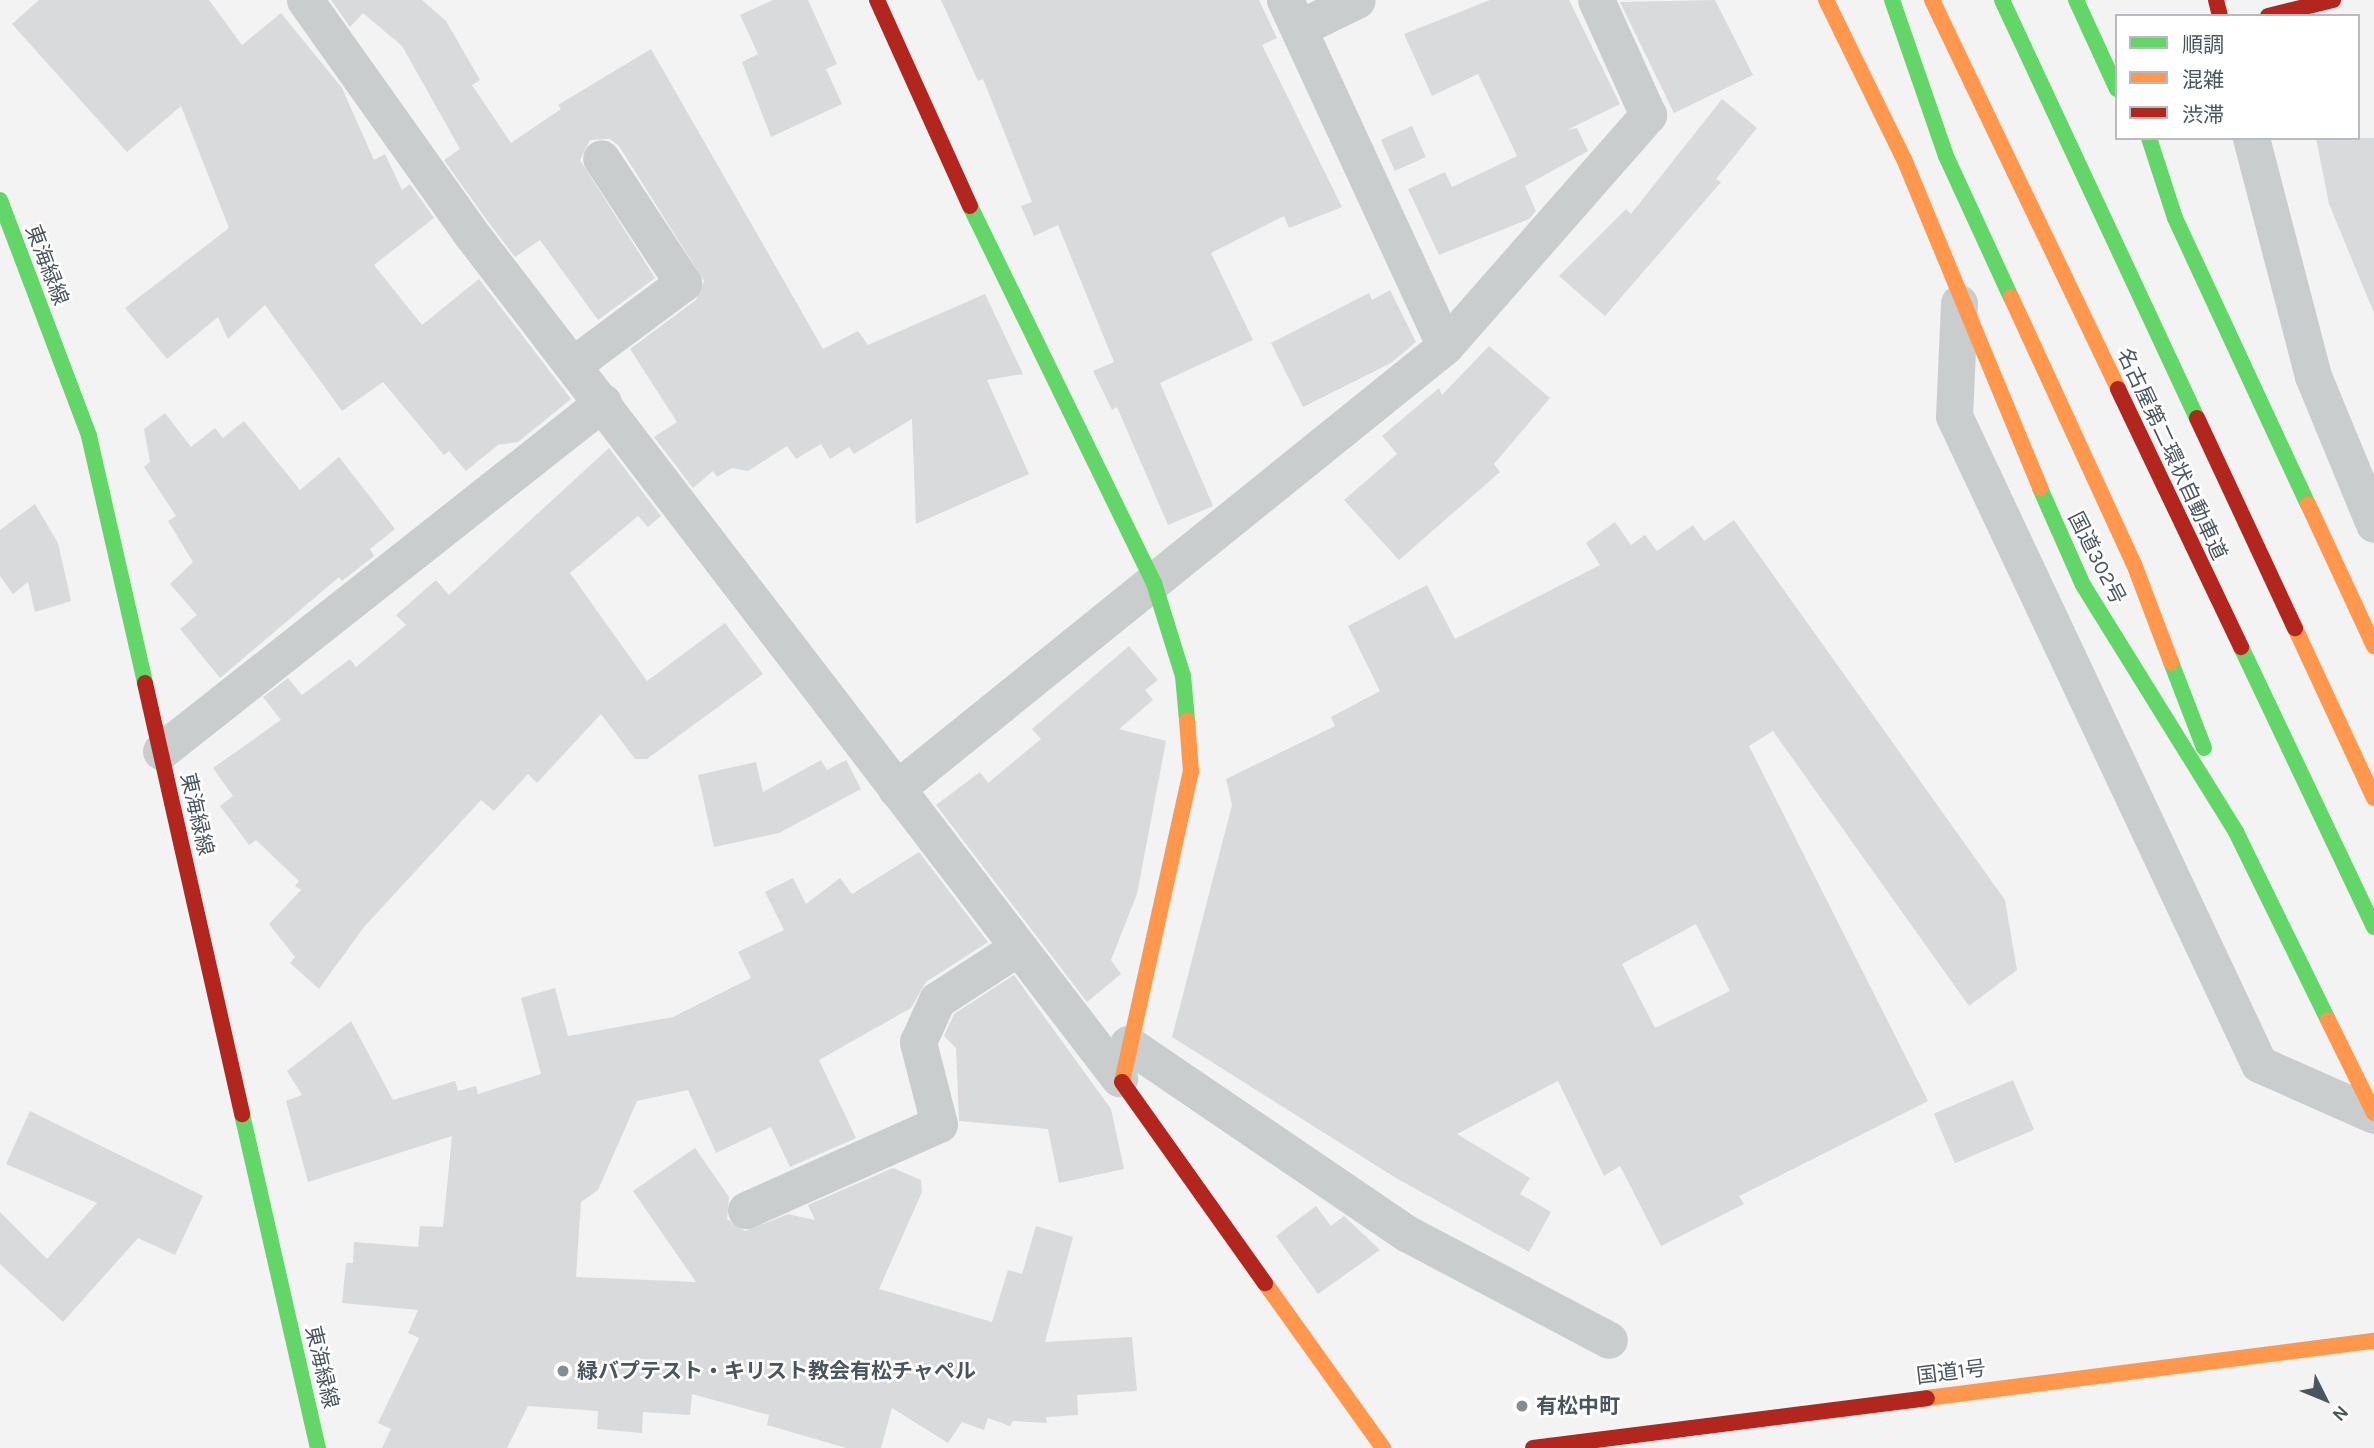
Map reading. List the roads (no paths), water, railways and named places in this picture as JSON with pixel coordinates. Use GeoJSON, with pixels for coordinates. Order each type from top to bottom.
{"type":"FeatureCollection","features":[{"type":"Feature","properties":{"kind":"main road"},"geometry":{"type":"LineString","coordinates":[[877,0],[1014,304],[1154,583],[1183,676],[1191,772],[1124,1061],[1383,1448]]}},
{"type":"Feature","properties":{"kind":"main road","name":"国道302号"},"geometry":{"type":"LineString","coordinates":[[1826,0],[1904,159],[1959,303],[2083,585],[2236,832],[2374,1114]]}},
{"type":"Feature","properties":{"kind":"main road"},"geometry":{"type":"LineString","coordinates":[[1892,0],[1946,156],[2134,564],[2236,832]]}},
{"type":"Feature","properties":{"kind":"main road","name":"名古屋第二環状自動車道"},"geometry":{"type":"LineString","coordinates":[[1932,0],[2374,927]]}},
{"type":"Feature","properties":{"kind":"main road","name":"名古屋第二環状自動車道"},"geometry":{"type":"LineString","coordinates":[[2002,0],[2374,798]]}},
{"type":"Feature","properties":{"kind":"main road"},"geometry":{"type":"LineString","coordinates":[[2076,0],[2115,85]]}},
{"type":"Feature","properties":{"kind":"main road"},"geometry":{"type":"LineString","coordinates":[[2276,14],[2333,0]]}},
{"type":"Feature","properties":{"kind":"main road"},"geometry":{"type":"LineString","coordinates":[[2140,140],[2374,646]]}},
{"type":"Feature","properties":{"kind":"main road"},"geometry":{"type":"LineString","coordinates":[[2150,140],[2175,218]]}},
{"type":"Feature","properties":{"kind":"main road","name":"東海緑線"},"geometry":{"type":"LineString","coordinates":[[0,200],[89,436],[318,1448]]}},
{"type":"Feature","properties":{"kind":"main road","name":"国道1号"},"geometry":{"type":"LineString","coordinates":[[1533,1448],[2374,1341]]}},
{"type":"Feature","properties":{"kind":"street"},"geometry":{"type":"LineString","coordinates":[[305,0],[469,231],[603,402],[896,789],[1014,950],[1124,1061],[1408,1234],[1609,1340]]}},
{"type":"Feature","properties":{"kind":"street"},"geometry":{"type":"LineString","coordinates":[[1357,0],[1292,14],[1445,346]]}},
{"type":"Feature","properties":{"kind":"street"},"geometry":{"type":"LineString","coordinates":[[896,789],[1445,346],[1648,115],[1596,0]]}},
{"type":"Feature","properties":{"kind":"street"},"geometry":{"type":"LineString","coordinates":[[2252,140],[2313,376],[2374,524]]}},
{"type":"Feature","properties":{"kind":"street"},"geometry":{"type":"LineString","coordinates":[[574,364],[683,283],[601,158]]}},
{"type":"Feature","properties":{"kind":"street"},"geometry":{"type":"LineString","coordinates":[[1959,303],[1954,416],[2259,1064],[2374,1114]]}},
{"type":"Feature","properties":{"kind":"street"},"geometry":{"type":"LineString","coordinates":[[161,751],[603,402]]}},
{"type":"Feature","properties":{"kind":"street"},"geometry":{"type":"LineString","coordinates":[[746,1210],[939,1124],[918,1042],[937,1000],[1014,950]]}},
{"type":"Feature","properties":{"kind":"place","name":"緑バプテスト・キリスト教会有松チャペル"},"geometry":{"type":"Point","coordinates":[563,1371]}},
{"type":"Feature","properties":{"kind":"place","name":"有松中町"},"geometry":{"type":"Point","coordinates":[1522,1406]}}]}
